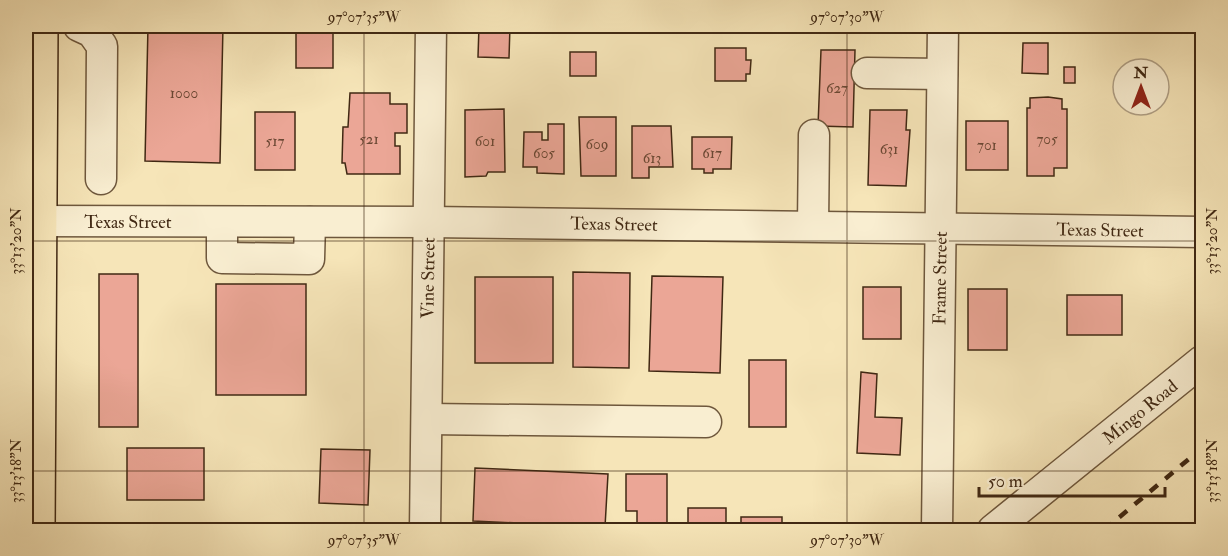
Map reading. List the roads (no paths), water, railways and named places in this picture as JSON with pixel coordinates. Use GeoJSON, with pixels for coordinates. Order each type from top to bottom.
{"type":"FeatureCollection","features":[{"type":"Feature","properties":{"kind":"main road"},"geometry":{"type":"LineString","coordinates":[[38,531],[33,222],[42,26]]}},
{"type":"Feature","properties":{"kind":"street"},"geometry":{"type":"LineString","coordinates":[[79,26],[92,32],[102,46],[101,179]]}},
{"type":"Feature","properties":{"kind":"street","name":"Vine Street"},"geometry":{"type":"LineString","coordinates":[[425,531],[431,26]]}},
{"type":"Feature","properties":{"kind":"street","name":"Frame Street"},"geometry":{"type":"LineString","coordinates":[[937,531],[943,26]]}},
{"type":"Feature","properties":{"kind":"street"},"geometry":{"type":"LineString","coordinates":[[867,73],[942,74]]}},
{"type":"Feature","properties":{"kind":"street"},"geometry":{"type":"LineString","coordinates":[[813,226],[814,135]]}},
{"type":"Feature","properties":{"kind":"street","name":"Texas Street"},"geometry":{"type":"LineString","coordinates":[[33,222],[429,222],[1203,232]]}},
{"type":"Feature","properties":{"kind":"street","name":"Mingo Road"},"geometry":{"type":"LineString","coordinates":[[993,531],[1203,361]]}},
{"type":"Feature","properties":{"kind":"street"},"geometry":{"type":"LineString","coordinates":[[427,419],[706,422]]}},
{"type":"Feature","properties":{"kind":"railway"},"geometry":{"type":"LineString","coordinates":[[1104,530],[1202,448]]}}]}
